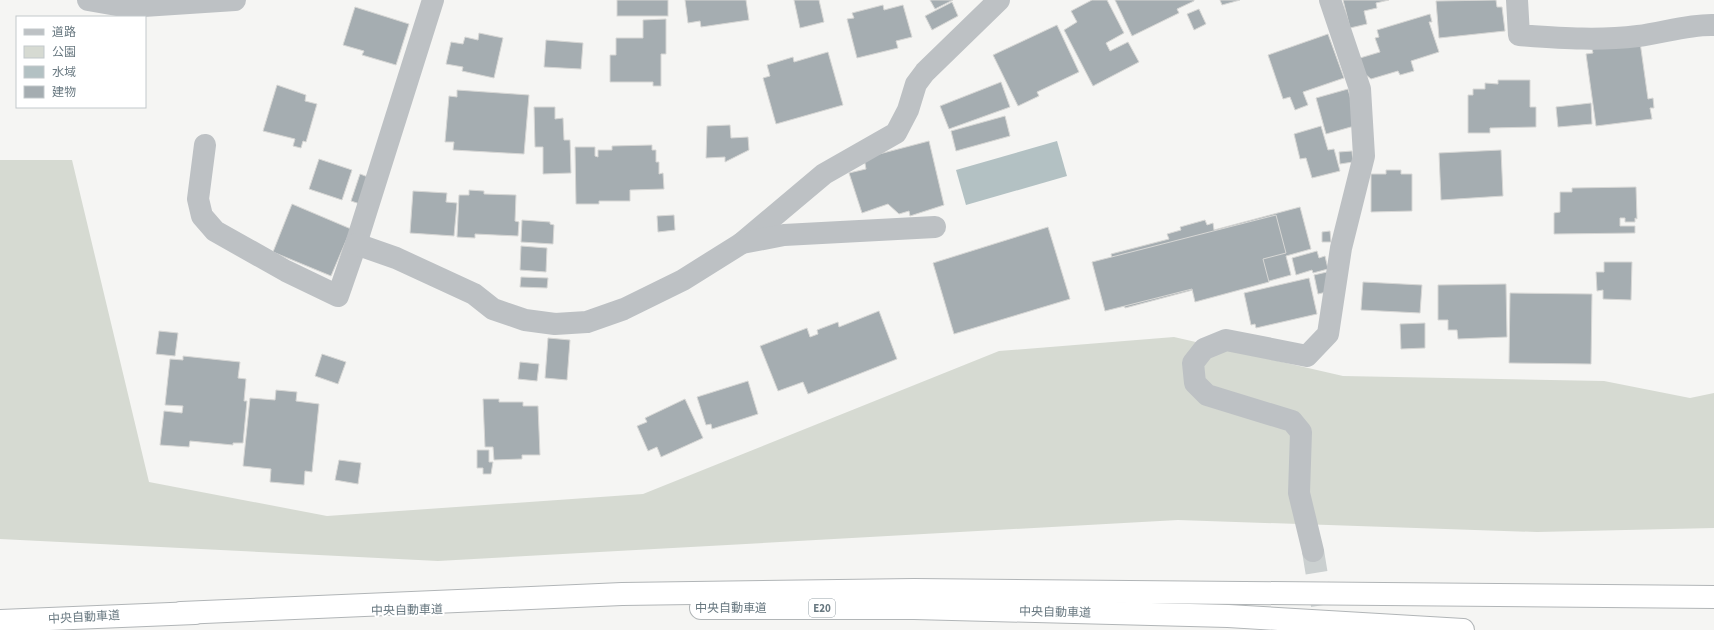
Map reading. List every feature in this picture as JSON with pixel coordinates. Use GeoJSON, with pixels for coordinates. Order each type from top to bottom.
{"type":"FeatureCollection","features":[{"type":"Feature","properties":{"kind":"highway"},"geometry":{"type":"LineString","coordinates":[[181,613],[622,594],[914,590],[1714,597]]}},
{"type":"Feature","properties":{"kind":"highway","name":"中央自動車道"},"geometry":{"type":"LineString","coordinates":[[0,621],[181,613],[621,608],[914,608],[1228,616],[1462,630]]}},
{"type":"Feature","properties":{"kind":"street"},"geometry":{"type":"LineString","coordinates":[[88,0],[128,7],[235,0]]}},
{"type":"Feature","properties":{"kind":"street"},"geometry":{"type":"LineString","coordinates":[[205,145],[198,199],[202,216],[215,231],[286,271],[338,296],[356,244],[433,0]]}},
{"type":"Feature","properties":{"kind":"street"},"geometry":{"type":"LineString","coordinates":[[356,244],[396,258],[474,294],[493,310],[525,320],[556,324],[587,322],[624,309],[683,280],[742,242],[824,174],[896,132],[908,110],[916,84],[920,78],[999,0]]}},
{"type":"Feature","properties":{"kind":"street"},"geometry":{"type":"LineString","coordinates":[[1313,551],[1299,493],[1301,432],[1292,421],[1207,395],[1195,383],[1193,363],[1204,348],[1226,340],[1307,356],[1328,334],[1341,248],[1364,156],[1360,89],[1330,0]]}},
{"type":"Feature","properties":{"kind":"street"},"geometry":{"type":"LineString","coordinates":[[1517,0],[1520,34],[1588,40],[1639,36],[1676,29],[1714,25]]}},
{"type":"Feature","properties":{"kind":"street"},"geometry":{"type":"LineString","coordinates":[[742,242],[784,236],[935,227]]}},
{"type":"Feature","properties":{"kind":"green space"},"geometry":{"type":"Polygon","coordinates":[[[0,160],[72,160],[149,482],[327,516],[643,494],[999,351],[1174,337],[1343,376],[1604,381],[1690,398],[1714,393],[1714,528],[1537,532],[1178,520],[438,561],[0,539],[0,160]]]}},
{"type":"Feature","properties":{"kind":"water"},"geometry":{"type":"Polygon","coordinates":[[[1057,141],[1067,176],[966,205],[956,170],[1057,141]]]}},
{"type":"Feature","properties":{"kind":"building"},"geometry":{"type":"Polygon","coordinates":[[[617,0],[668,0],[668,16],[617,16],[617,0]]]}},
{"type":"Feature","properties":{"kind":"building"},"geometry":{"type":"Polygon","coordinates":[[[685,0],[746,0],[749,20],[701,27],[700,21],[688,23],[685,0]]]}},
{"type":"Feature","properties":{"kind":"building"},"geometry":{"type":"Polygon","coordinates":[[[794,0],[819,0],[824,22],[800,28],[794,0]]]}},
{"type":"Feature","properties":{"kind":"building"},"geometry":{"type":"Polygon","coordinates":[[[930,0],[953,0],[935,9],[930,0]]]}},
{"type":"Feature","properties":{"kind":"building"},"geometry":{"type":"Polygon","coordinates":[[[1092,0],[1107,0],[1124,33],[1106,43],[1110,51],[1128,42],[1139,62],[1093,86],[1064,30],[1077,22],[1071,11],[1092,0]]]}},
{"type":"Feature","properties":{"kind":"building"},"geometry":{"type":"Polygon","coordinates":[[[1115,0],[1194,1],[1177,9],[1179,13],[1132,36],[1115,0]]]}},
{"type":"Feature","properties":{"kind":"building"},"geometry":{"type":"Polygon","coordinates":[[[1220,0],[1240,0],[1222,5],[1220,0]]]}},
{"type":"Feature","properties":{"kind":"building"},"geometry":{"type":"Polygon","coordinates":[[[1343,0],[1389,0],[1376,3],[1377,8],[1364,11],[1367,24],[1350,28],[1343,0]]]}},
{"type":"Feature","properties":{"kind":"building"},"geometry":{"type":"Polygon","coordinates":[[[1496,0],[1497,7],[1502,7],[1505,31],[1439,38],[1436,1],[1496,0]]]}},
{"type":"Feature","properties":{"kind":"building"},"geometry":{"type":"Polygon","coordinates":[[[952,2],[958,16],[932,30],[925,16],[952,2]]]}},
{"type":"Feature","properties":{"kind":"building"},"geometry":{"type":"Polygon","coordinates":[[[883,5],[884,10],[903,5],[912,37],[896,41],[898,48],[857,58],[847,19],[854,18],[852,13],[883,5]]]}},
{"type":"Feature","properties":{"kind":"building"},"geometry":{"type":"Polygon","coordinates":[[[355,7],[409,24],[396,65],[362,55],[364,51],[343,45],[355,7]]]}},
{"type":"Feature","properties":{"kind":"building"},"geometry":{"type":"Polygon","coordinates":[[[1199,9],[1206,24],[1194,30],[1187,14],[1199,9]]]}},
{"type":"Feature","properties":{"kind":"building"},"geometry":{"type":"Polygon","coordinates":[[[1430,14],[1432,22],[1429,22],[1439,52],[1411,61],[1414,71],[1400,75],[1398,71],[1371,79],[1365,74],[1360,58],[1380,52],[1375,38],[1379,37],[1377,30],[1430,14]]]}},
{"type":"Feature","properties":{"kind":"building"},"geometry":{"type":"Polygon","coordinates":[[[666,19],[666,54],[661,54],[661,86],[653,86],[653,82],[610,82],[610,55],[616,55],[616,38],[643,38],[643,20],[666,19]]]}},
{"type":"Feature","properties":{"kind":"building"},"geometry":{"type":"Polygon","coordinates":[[[1057,25],[1079,72],[1037,92],[1039,96],[1018,106],[993,55],[1057,25]]]}},
{"type":"Feature","properties":{"kind":"building"},"geometry":{"type":"Polygon","coordinates":[[[479,33],[503,38],[494,78],[462,71],[463,67],[446,64],[451,42],[463,44],[465,37],[478,40],[479,33]]]}},
{"type":"Feature","properties":{"kind":"building"},"geometry":{"type":"Polygon","coordinates":[[[1328,34],[1344,78],[1303,92],[1308,105],[1295,110],[1290,97],[1283,99],[1268,55],[1328,34]]]}},
{"type":"Feature","properties":{"kind":"building"},"geometry":{"type":"Polygon","coordinates":[[[546,40],[583,43],[581,69],[544,67],[546,40]]]}},
{"type":"Feature","properties":{"kind":"building"},"geometry":{"type":"Polygon","coordinates":[[[1640,42],[1648,99],[1653,98],[1654,108],[1650,108],[1652,119],[1596,126],[1586,54],[1593,53],[1592,49],[1640,42]]]}},
{"type":"Feature","properties":{"kind":"building"},"geometry":{"type":"Polygon","coordinates":[[[828,52],[843,105],[776,124],[763,78],[770,76],[767,65],[793,57],[794,62],[828,52]]]}},
{"type":"Feature","properties":{"kind":"building"},"geometry":{"type":"Polygon","coordinates":[[[1498,80],[1530,80],[1530,107],[1536,107],[1536,127],[1490,128],[1490,133],[1468,133],[1468,95],[1473,95],[1473,89],[1485,89],[1485,83],[1498,84],[1498,80]]]}},
{"type":"Feature","properties":{"kind":"building"},"geometry":{"type":"Polygon","coordinates":[[[1001,82],[1010,107],[949,129],[940,106],[1001,82]]]}},
{"type":"Feature","properties":{"kind":"building"},"geometry":{"type":"Polygon","coordinates":[[[277,85],[306,95],[305,101],[317,104],[306,142],[303,141],[301,148],[293,146],[295,139],[263,131],[277,85]]]}},
{"type":"Feature","properties":{"kind":"building"},"geometry":{"type":"Polygon","coordinates":[[[1348,89],[1358,125],[1326,134],[1316,98],[1348,89]]]}},
{"type":"Feature","properties":{"kind":"building"},"geometry":{"type":"Polygon","coordinates":[[[457,90],[529,95],[524,154],[453,150],[454,142],[445,142],[449,96],[457,97],[457,90]]]}},
{"type":"Feature","properties":{"kind":"building"},"geometry":{"type":"Polygon","coordinates":[[[1591,103],[1592,124],[1558,127],[1556,107],[1591,103]]]}},
{"type":"Feature","properties":{"kind":"building"},"geometry":{"type":"Polygon","coordinates":[[[534,107],[555,107],[555,119],[563,118],[564,140],[570,140],[571,173],[543,174],[543,147],[535,147],[534,107]]]}},
{"type":"Feature","properties":{"kind":"building"},"geometry":{"type":"Polygon","coordinates":[[[1005,116],[1010,136],[956,151],[951,131],[1005,116]]]}},
{"type":"Feature","properties":{"kind":"building"},"geometry":{"type":"Polygon","coordinates":[[[730,125],[731,138],[748,137],[749,150],[725,162],[725,157],[706,158],[707,126],[730,125]]]}},
{"type":"Feature","properties":{"kind":"building"},"geometry":{"type":"Polygon","coordinates":[[[1321,126],[1328,150],[1334,149],[1340,171],[1312,178],[1306,158],[1300,159],[1294,134],[1321,126]]]}},
{"type":"Feature","properties":{"kind":"building"},"geometry":{"type":"Polygon","coordinates":[[[929,141],[944,205],[910,216],[909,211],[899,214],[888,204],[862,213],[849,173],[866,169],[864,158],[929,141]]]}},
{"type":"Feature","properties":{"kind":"building"},"geometry":{"type":"Polygon","coordinates":[[[652,145],[652,150],[656,150],[656,162],[659,162],[659,174],[663,173],[664,189],[630,190],[630,201],[599,201],[599,204],[576,204],[575,147],[595,147],[595,156],[598,157],[598,150],[612,150],[612,146],[652,145]]]}},
{"type":"Feature","properties":{"kind":"building"},"geometry":{"type":"Polygon","coordinates":[[[1501,150],[1503,196],[1441,200],[1439,153],[1501,150]]]}},
{"type":"Feature","properties":{"kind":"building"},"geometry":{"type":"Polygon","coordinates":[[[1352,151],[1353,162],[1340,164],[1339,152],[1352,151]]]}},
{"type":"Feature","properties":{"kind":"building"},"geometry":{"type":"Polygon","coordinates":[[[319,159],[352,170],[342,200],[309,189],[319,159]]]}},
{"type":"Feature","properties":{"kind":"building"},"geometry":{"type":"Polygon","coordinates":[[[1386,170],[1401,170],[1401,174],[1412,174],[1412,211],[1371,212],[1371,174],[1386,174],[1386,170]]]}},
{"type":"Feature","properties":{"kind":"building"},"geometry":{"type":"Polygon","coordinates":[[[360,174],[368,177],[360,204],[351,201],[360,174]]]}},
{"type":"Feature","properties":{"kind":"building"},"geometry":{"type":"Polygon","coordinates":[[[1636,187],[1637,219],[1635,218],[1635,222],[1625,222],[1625,218],[1620,218],[1620,226],[1635,226],[1635,233],[1554,234],[1554,213],[1560,212],[1560,192],[1572,192],[1572,188],[1636,187]]]}},
{"type":"Feature","properties":{"kind":"building"},"geometry":{"type":"Polygon","coordinates":[[[469,190],[484,191],[484,194],[516,195],[515,221],[519,222],[518,236],[475,234],[475,238],[457,237],[459,195],[469,195],[469,190]]]}},
{"type":"Feature","properties":{"kind":"building"},"geometry":{"type":"Polygon","coordinates":[[[413,191],[447,193],[446,202],[457,203],[454,236],[410,233],[413,191]]]}},
{"type":"Feature","properties":{"kind":"building"},"geometry":{"type":"Polygon","coordinates":[[[292,204],[351,229],[331,276],[273,252],[292,204]]]}},
{"type":"Feature","properties":{"kind":"building"},"geometry":{"type":"Polygon","coordinates":[[[1300,207],[1311,249],[1286,256],[1291,275],[1222,294],[1219,283],[1125,308],[1111,254],[1169,239],[1167,234],[1181,230],[1180,227],[1205,220],[1207,225],[1213,223],[1214,230],[1300,207]]]}},
{"type":"Feature","properties":{"kind":"building"},"geometry":{"type":"Polygon","coordinates":[[[674,215],[675,230],[658,232],[657,216],[674,215]]]}},
{"type":"Feature","properties":{"kind":"building"},"geometry":{"type":"Polygon","coordinates":[[[1276,215],[1286,253],[1263,259],[1269,282],[1195,302],[1192,289],[1105,311],[1092,262],[1276,215]]]}},
{"type":"Feature","properties":{"kind":"building"},"geometry":{"type":"Polygon","coordinates":[[[522,220],[550,222],[550,224],[554,225],[553,244],[521,242],[522,220]]]}},
{"type":"Feature","properties":{"kind":"building"},"geometry":{"type":"Polygon","coordinates":[[[1048,227],[1070,299],[954,334],[933,263],[1048,227]]]}},
{"type":"Feature","properties":{"kind":"building"},"geometry":{"type":"Polygon","coordinates":[[[1330,231],[1331,242],[1322,242],[1322,232],[1330,231]]]}},
{"type":"Feature","properties":{"kind":"building"},"geometry":{"type":"Polygon","coordinates":[[[521,246],[547,248],[546,272],[520,270],[521,246]]]}},
{"type":"Feature","properties":{"kind":"building"},"geometry":{"type":"Polygon","coordinates":[[[1317,251],[1319,258],[1325,256],[1328,269],[1313,273],[1312,270],[1296,275],[1292,258],[1317,251]]]}},
{"type":"Feature","properties":{"kind":"building"},"geometry":{"type":"Polygon","coordinates":[[[1604,262],[1632,262],[1631,300],[1603,299],[1603,290],[1597,291],[1596,272],[1604,272],[1604,262]]]}},
{"type":"Feature","properties":{"kind":"building"},"geometry":{"type":"Polygon","coordinates":[[[1327,272],[1331,291],[1318,294],[1314,275],[1327,272]]]}},
{"type":"Feature","properties":{"kind":"building"},"geometry":{"type":"Polygon","coordinates":[[[521,277],[548,278],[547,288],[520,287],[521,277]]]}},
{"type":"Feature","properties":{"kind":"building"},"geometry":{"type":"Polygon","coordinates":[[[1309,278],[1317,314],[1256,328],[1255,324],[1251,325],[1244,293],[1309,278]]]}},
{"type":"Feature","properties":{"kind":"building"},"geometry":{"type":"Polygon","coordinates":[[[1363,282],[1422,285],[1420,313],[1361,310],[1363,282]]]}},
{"type":"Feature","properties":{"kind":"building"},"geometry":{"type":"Polygon","coordinates":[[[1506,284],[1507,337],[1458,339],[1457,330],[1448,330],[1448,320],[1438,320],[1438,285],[1506,284]]]}},
{"type":"Feature","properties":{"kind":"building"},"geometry":{"type":"Polygon","coordinates":[[[1510,293],[1592,294],[1591,364],[1509,363],[1510,293]]]}},
{"type":"Feature","properties":{"kind":"building"},"geometry":{"type":"Polygon","coordinates":[[[879,311],[897,359],[808,394],[803,382],[778,391],[760,346],[807,328],[810,337],[818,334],[817,330],[838,322],[839,327],[879,311]]]}},
{"type":"Feature","properties":{"kind":"building"},"geometry":{"type":"Polygon","coordinates":[[[1425,323],[1425,348],[1401,349],[1400,324],[1425,323]]]}},
{"type":"Feature","properties":{"kind":"building"},"geometry":{"type":"Polygon","coordinates":[[[159,331],[178,333],[175,356],[156,354],[159,331]]]}},
{"type":"Feature","properties":{"kind":"building"},"geometry":{"type":"Polygon","coordinates":[[[548,338],[570,340],[567,380],[545,378],[548,338]]]}},
{"type":"Feature","properties":{"kind":"building"},"geometry":{"type":"Polygon","coordinates":[[[322,354],[346,362],[338,384],[315,376],[322,354]]]}},
{"type":"Feature","properties":{"kind":"building"},"geometry":{"type":"Polygon","coordinates":[[[183,356],[240,362],[238,378],[246,379],[244,401],[247,401],[243,443],[233,443],[233,445],[190,441],[189,447],[160,445],[164,411],[182,413],[183,406],[165,405],[170,359],[183,360],[183,356]]]}},
{"type":"Feature","properties":{"kind":"building"},"geometry":{"type":"Polygon","coordinates":[[[520,362],[539,364],[537,381],[518,379],[520,362]]]}},
{"type":"Feature","properties":{"kind":"building"},"geometry":{"type":"Polygon","coordinates":[[[748,381],[758,414],[712,429],[711,424],[706,425],[697,397],[748,381]]]}},
{"type":"Feature","properties":{"kind":"building"},"geometry":{"type":"Polygon","coordinates":[[[276,390],[297,392],[296,401],[319,404],[312,472],[305,471],[304,485],[270,482],[271,469],[243,466],[250,398],[275,400],[276,390]]]}},
{"type":"Feature","properties":{"kind":"building"},"geometry":{"type":"Polygon","coordinates":[[[483,399],[499,399],[499,402],[523,402],[523,406],[538,406],[540,455],[522,455],[522,459],[494,460],[493,447],[485,447],[483,399]]]}},
{"type":"Feature","properties":{"kind":"building"},"geometry":{"type":"Polygon","coordinates":[[[685,399],[703,438],[661,457],[657,447],[648,451],[637,426],[647,422],[645,418],[685,399]]]}},
{"type":"Feature","properties":{"kind":"building"},"geometry":{"type":"Polygon","coordinates":[[[477,450],[489,450],[489,462],[493,462],[491,474],[483,474],[483,468],[477,468],[477,450]]]}},
{"type":"Feature","properties":{"kind":"building"},"geometry":{"type":"Polygon","coordinates":[[[339,460],[361,463],[358,484],[335,480],[339,460]]]}},
{"type":"Feature","properties":{"kind":"tunnel"},"geometry":{"type":"LineString","coordinates":[[1313,551],[1326,630]]}}]}
